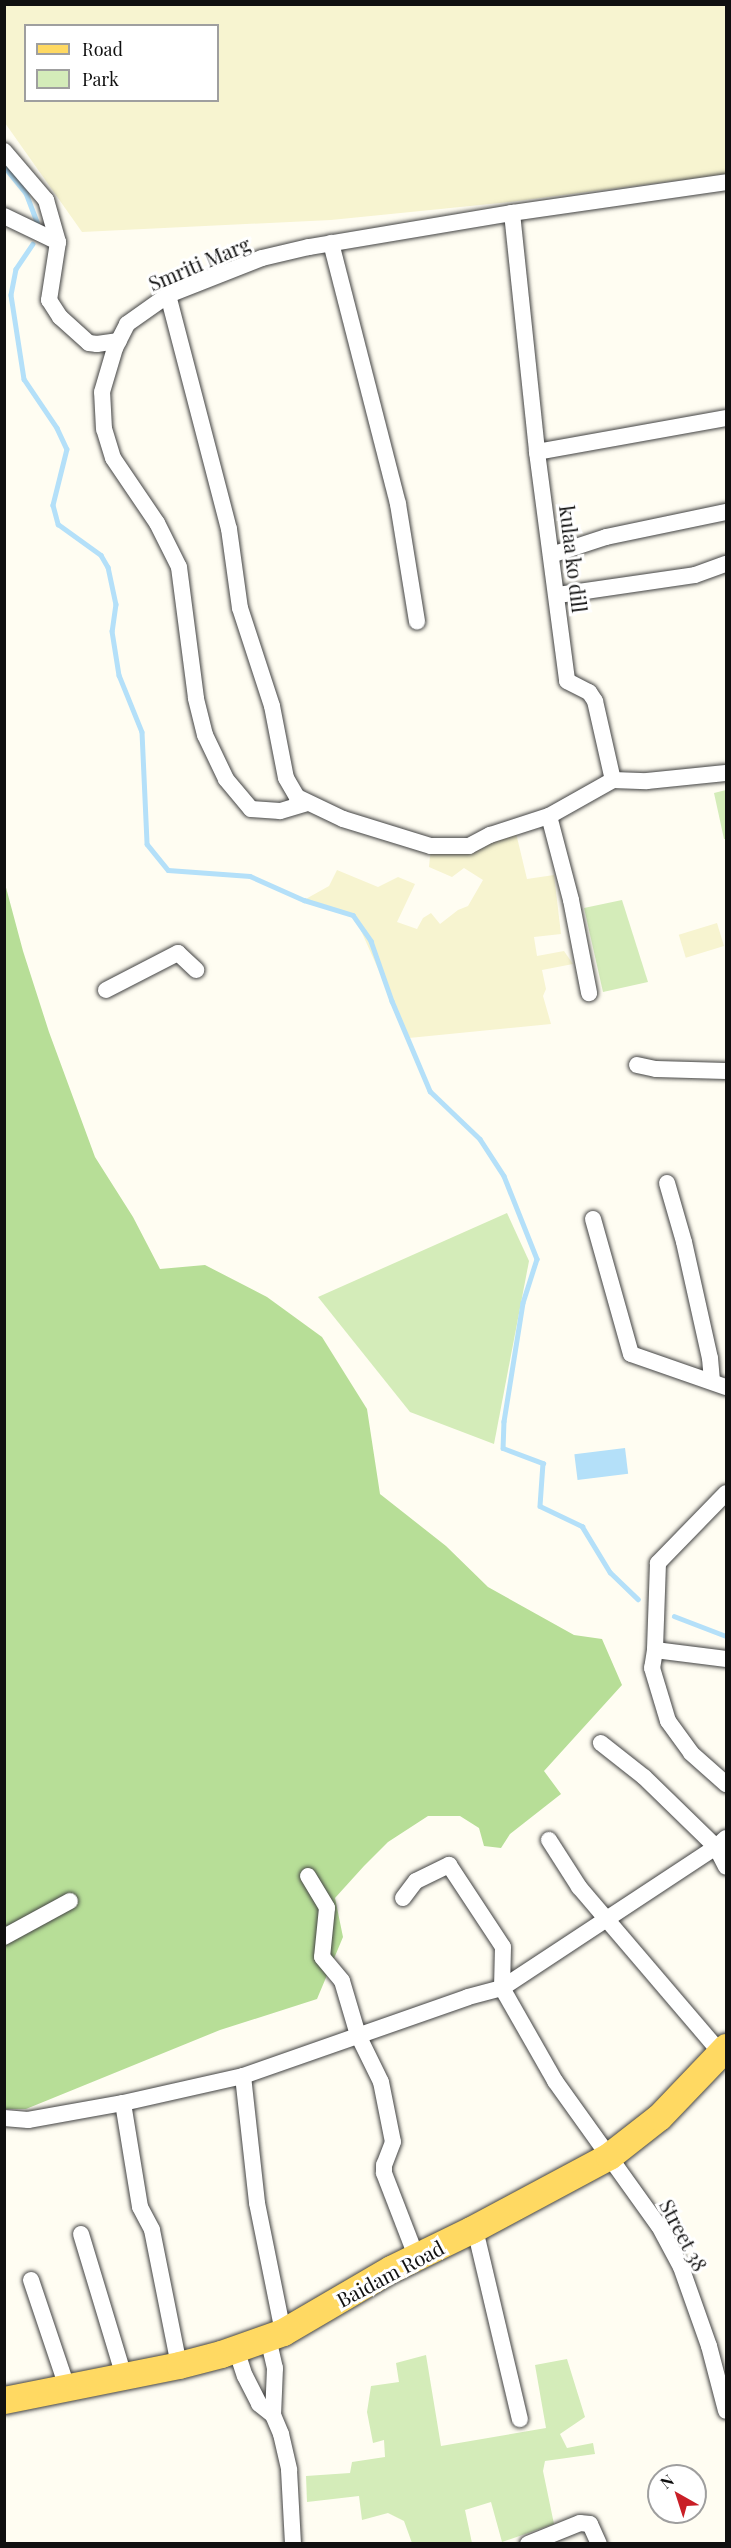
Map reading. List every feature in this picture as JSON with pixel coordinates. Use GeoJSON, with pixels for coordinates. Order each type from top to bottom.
{"type":"FeatureCollection","features":[{"type":"Feature","properties":{"kind":"main road","name":"Baidam Road"},"geometry":{"type":"LineString","coordinates":[[275,2341],[289,2347],[415,2274],[478,2242],[613,2161],[724,2055]]}},
{"type":"Feature","properties":{"kind":"main road","name":"Baidam Road"},"geometry":{"type":"LineString","coordinates":[[4,2418],[239,2358],[275,2341],[416,2256],[613,2161]]}},
{"type":"Feature","properties":{"kind":"main road","name":"Baidam Road"},"geometry":{"type":"LineString","coordinates":[[4,2400],[179,2365],[239,2358]]}},
{"type":"Feature","properties":{"kind":"street"},"geometry":{"type":"LineString","coordinates":[[4,151],[46,200],[58,243],[49,300],[60,318],[90,343],[119,341]]}},
{"type":"Feature","properties":{"kind":"street","name":"Smriti Marg"},"geometry":{"type":"LineString","coordinates":[[307,803],[280,811],[251,809],[226,779],[205,735],[196,698],[179,567],[157,523],[113,458],[104,429],[102,392],[127,324],[168,295],[262,258],[331,243],[512,213],[726,182]]}},
{"type":"Feature","properties":{"kind":"street","name":"kulaa ko dill"},"geometry":{"type":"LineString","coordinates":[[512,213],[537,452],[558,595],[567,681],[589,692],[595,701],[613,780]]}},
{"type":"Feature","properties":{"kind":"street"},"geometry":{"type":"LineString","coordinates":[[4,216],[58,243]]}},
{"type":"Feature","properties":{"kind":"street"},"geometry":{"type":"LineString","coordinates":[[331,243],[398,504],[417,621]]}},
{"type":"Feature","properties":{"kind":"street"},"geometry":{"type":"LineString","coordinates":[[168,295],[230,529],[240,608],[272,706],[286,778],[297,797],[343,819],[431,846],[469,846],[490,835],[549,816],[613,780],[647,781],[726,773]]}},
{"type":"Feature","properties":{"kind":"street"},"geometry":{"type":"LineString","coordinates":[[537,452],[726,418]]}},
{"type":"Feature","properties":{"kind":"street"},"geometry":{"type":"LineString","coordinates":[[551,555],[606,537],[726,512]]}},
{"type":"Feature","properties":{"kind":"street"},"geometry":{"type":"LineString","coordinates":[[558,595],[695,575],[726,564]]}},
{"type":"Feature","properties":{"kind":"street"},"geometry":{"type":"LineString","coordinates":[[549,816],[571,900],[589,993]]}},
{"type":"Feature","properties":{"kind":"street"},"geometry":{"type":"LineString","coordinates":[[106,990],[178,953],[196,970]]}},
{"type":"Feature","properties":{"kind":"street"},"geometry":{"type":"LineString","coordinates":[[637,1065],[656,1069],[726,1071]]}},
{"type":"Feature","properties":{"kind":"street"},"geometry":{"type":"LineString","coordinates":[[667,1183],[684,1242],[710,1358],[719,1383]]}},
{"type":"Feature","properties":{"kind":"street"},"geometry":{"type":"LineString","coordinates":[[593,1219],[631,1354],[719,1383]]}},
{"type":"Feature","properties":{"kind":"street"},"geometry":{"type":"LineString","coordinates":[[726,1493],[658,1563],[655,1650],[652,1668],[668,1721],[691,1753],[726,1784]]}},
{"type":"Feature","properties":{"kind":"street"},"geometry":{"type":"LineString","coordinates":[[655,1650],[726,1659]]}},
{"type":"Feature","properties":{"kind":"street"},"geometry":{"type":"LineString","coordinates":[[601,1743],[721,1843],[726,1867]]}},
{"type":"Feature","properties":{"kind":"street"},"geometry":{"type":"LineString","coordinates":[[549,1840],[579,1887],[724,2055]]}},
{"type":"Feature","properties":{"kind":"street"},"geometry":{"type":"LineString","coordinates":[[4,2118],[28,2120],[123,2103],[243,2076],[468,1996],[502,1988],[721,1843]]}},
{"type":"Feature","properties":{"kind":"street"},"geometry":{"type":"LineString","coordinates":[[403,1898],[416,1881],[449,1865],[503,1947],[502,1988]]}},
{"type":"Feature","properties":{"kind":"street"},"geometry":{"type":"LineString","coordinates":[[308,1876],[327,1908],[322,1957],[342,1981],[358,2035],[381,2082],[393,2142],[384,2165],[384,2173],[416,2256]]}},
{"type":"Feature","properties":{"kind":"street"},"geometry":{"type":"LineString","coordinates":[[4,1937],[70,1901]]}},
{"type":"Feature","properties":{"kind":"street","name":"Street 38"},"geometry":{"type":"LineString","coordinates":[[502,1988],[555,2081],[659,2226],[681,2266],[720,2362],[726,2411]]}},
{"type":"Feature","properties":{"kind":"street"},"geometry":{"type":"LineString","coordinates":[[243,2076],[275,2341],[273,2415],[281,2434],[289,2470],[293,2544]]}},
{"type":"Feature","properties":{"kind":"street"},"geometry":{"type":"LineString","coordinates":[[123,2103],[140,2207],[152,2230],[179,2365]]}},
{"type":"Feature","properties":{"kind":"street"},"geometry":{"type":"LineString","coordinates":[[81,2234],[124,2376]]}},
{"type":"Feature","properties":{"kind":"street"},"geometry":{"type":"LineString","coordinates":[[478,2242],[520,2420]]}},
{"type":"Feature","properties":{"kind":"street"},"geometry":{"type":"LineString","coordinates":[[31,2280],[68,2387]]}},
{"type":"Feature","properties":{"kind":"street"},"geometry":{"type":"LineString","coordinates":[[239,2358],[259,2404],[273,2415]]}},
{"type":"Feature","properties":{"kind":"street"},"geometry":{"type":"LineString","coordinates":[[528,2544],[580,2523],[590,2524],[599,2544]]}},
{"type":"Feature","properties":{"kind":"shaded area"},"geometry":{"type":"Polygon","coordinates":[[[4,5],[726,5],[726,174],[510,202],[331,220],[82,232],[5,123],[4,5]]]}},
{"type":"Feature","properties":{"kind":"shaded area"},"geometry":{"type":"Polygon","coordinates":[[[516,833],[527,879],[554,875],[561,934],[534,937],[537,956],[564,951],[573,964],[542,970],[546,989],[543,996],[551,1024],[409,1038],[354,915],[304,900],[329,886],[337,870],[378,887],[398,877],[415,884],[397,922],[417,929],[423,918],[431,913],[440,924],[458,910],[468,906],[483,880],[464,868],[452,877],[429,867],[431,846],[516,833]]]}},
{"type":"Feature","properties":{"kind":"shaded area"},"geometry":{"type":"Polygon","coordinates":[[[717,923],[724,946],[686,958],[679,935],[717,923]]]}},
{"type":"Feature","properties":{"kind":"green space"},"geometry":{"type":"Polygon","coordinates":[[[726,790],[726,839],[724,839],[714,793],[726,790]]]}},
{"type":"Feature","properties":{"kind":"green space"},"geometry":{"type":"Polygon","coordinates":[[[4,880],[23,951],[49,1032],[95,1157],[133,1217],[160,1269],[205,1265],[267,1297],[322,1337],[367,1409],[380,1494],[446,1546],[488,1587],[574,1635],[602,1639],[622,1685],[544,1771],[561,1794],[510,1834],[501,1848],[484,1846],[479,1828],[460,1816],[428,1816],[388,1842],[364,1866],[335,1898],[343,1937],[317,1999],[220,2030],[26,2109],[4,2109],[4,880]]]}},
{"type":"Feature","properties":{"kind":"green space"},"geometry":{"type":"Polygon","coordinates":[[[622,900],[648,982],[603,992],[584,908],[622,900]]]}},
{"type":"Feature","properties":{"kind":"green space"},"geometry":{"type":"Polygon","coordinates":[[[507,1213],[529,1261],[494,1444],[410,1412],[318,1297],[507,1213]]]}},
{"type":"Feature","properties":{"kind":"green space"},"geometry":{"type":"Polygon","coordinates":[[[426,2355],[441,2446],[546,2428],[535,2365],[567,2359],[585,2417],[560,2434],[567,2448],[593,2443],[595,2454],[545,2461],[543,2471],[554,2524],[502,2542],[491,2502],[465,2510],[472,2543],[412,2543],[404,2521],[388,2513],[362,2520],[359,2496],[307,2502],[306,2476],[350,2473],[352,2462],[385,2457],[384,2440],[373,2443],[367,2412],[371,2386],[399,2382],[396,2363],[426,2355]]]}},
{"type":"Feature","properties":{"kind":"water"},"geometry":{"type":"Polygon","coordinates":[[[625,1448],[628,1474],[578,1480],[574,1454],[625,1448]]]}},
{"type":"Feature","properties":{"kind":"waterway"},"geometry":{"type":"LineString","coordinates":[[4,166],[26,193],[37,222]]}},
{"type":"Feature","properties":{"kind":"waterway"},"geometry":{"type":"LineString","coordinates":[[33,244],[16,269],[11,295],[24,379],[57,428],[67,449],[53,505],[58,524],[101,555],[108,567],[116,604],[112,631],[119,675],[142,732],[147,844],[168,870],[250,876],[304,900],[353,915],[371,941],[392,1001],[430,1091],[480,1139],[504,1176],[537,1259],[523,1303],[504,1421],[503,1448],[543,1463],[540,1506],[582,1526],[610,1572],[638,1599]]}},
{"type":"Feature","properties":{"kind":"waterway"},"geometry":{"type":"LineString","coordinates":[[674,1616],[726,1636]]}}]}
